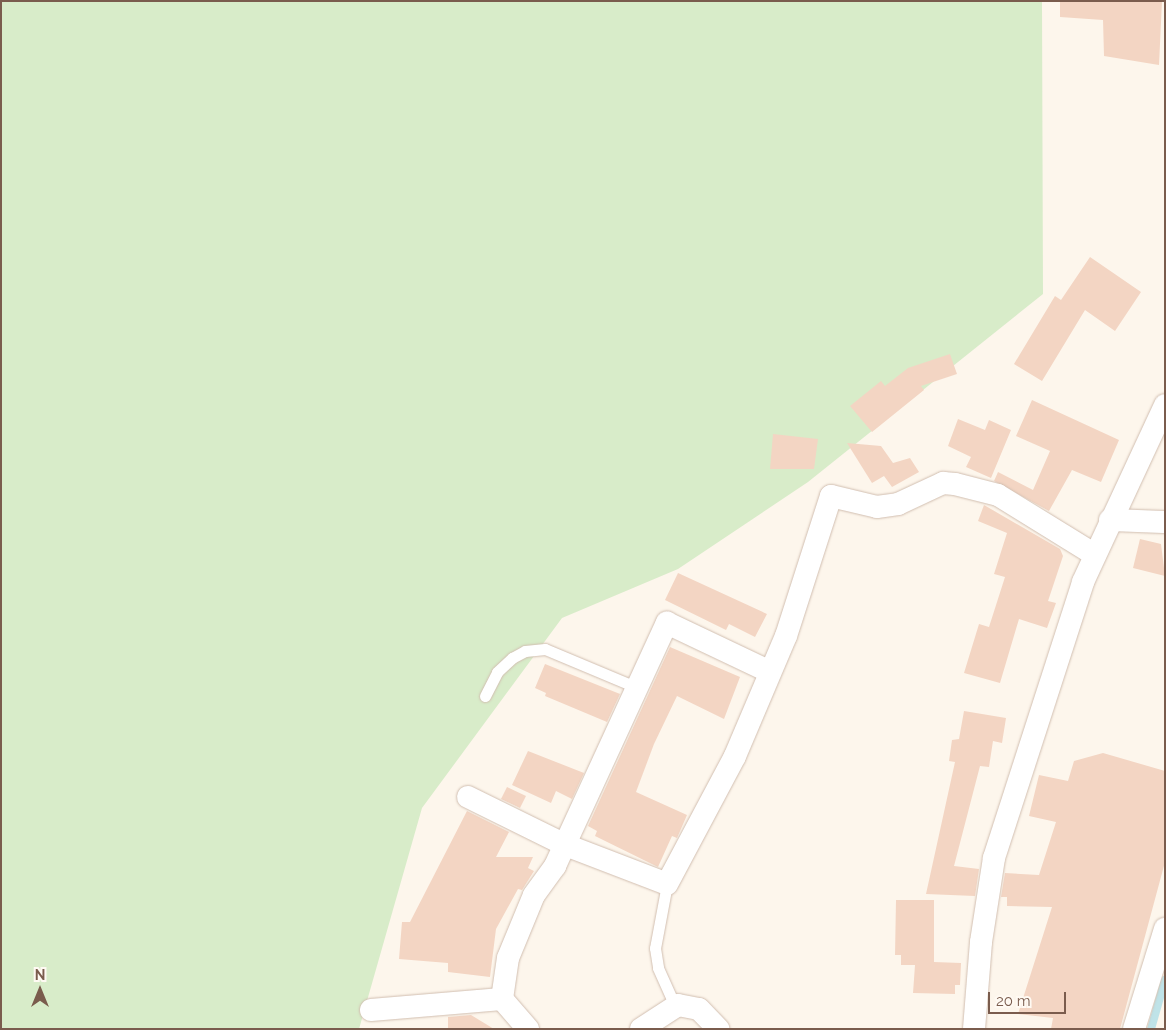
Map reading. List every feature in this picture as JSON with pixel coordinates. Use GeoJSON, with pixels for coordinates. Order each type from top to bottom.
{"type":"FeatureCollection","features":[{"type":"Feature","properties":{"kind":"street"},"geometry":{"type":"LineString","coordinates":[[974,1029],[981,942],[994,858],[1094,555],[1165,405]]}},
{"type":"Feature","properties":{"kind":"street"},"geometry":{"type":"LineString","coordinates":[[468,798],[563,844],[667,884],[735,756],[768,671],[786,636],[831,496],[877,507],[898,504],[943,483],[956,484],[998,495],[1094,555]]}},
{"type":"Feature","properties":{"kind":"street"},"geometry":{"type":"LineString","coordinates":[[1110,520],[1165,522]]}},
{"type":"Feature","properties":{"kind":"street"},"geometry":{"type":"LineString","coordinates":[[528,1029],[502,999],[502,981],[521,922],[563,844],[667,623],[768,671]]}},
{"type":"Feature","properties":{"kind":"street"},"geometry":{"type":"LineString","coordinates":[[1134,1029],[1165,929]]}},
{"type":"Feature","properties":{"kind":"street"},"geometry":{"type":"LineString","coordinates":[[372,1010],[502,999]]}},
{"type":"Feature","properties":{"kind":"street"},"geometry":{"type":"LineString","coordinates":[[641,1029],[675,1006],[699,1009],[718,1029]]}},
{"type":"Feature","properties":{"kind":"lane"},"geometry":{"type":"LineString","coordinates":[[485,696],[497,672],[512,658],[525,651],[545,649],[636,687]]}},
{"type":"Feature","properties":{"kind":"lane"},"geometry":{"type":"LineString","coordinates":[[667,884],[655,948],[664,983],[675,1006]]}},
{"type":"Feature","properties":{"kind":"green space"},"geometry":{"type":"Polygon","coordinates":[[[1,1],[1042,1],[1043,294],[808,482],[678,569],[562,618],[422,808],[359,1029],[1,1029],[1,1]]]}},
{"type":"Feature","properties":{"kind":"building"},"geometry":{"type":"Polygon","coordinates":[[[1060,1],[1162,1],[1159,65],[1104,56],[1103,20],[1060,17],[1060,1]]]}},
{"type":"Feature","properties":{"kind":"building"},"geometry":{"type":"Polygon","coordinates":[[[1090,257],[1141,292],[1115,331],[1085,310],[1042,381],[1014,364],[1055,296],[1061,300],[1090,257]]]}},
{"type":"Feature","properties":{"kind":"building"},"geometry":{"type":"Polygon","coordinates":[[[950,354],[957,374],[921,386],[924,390],[872,432],[850,406],[881,381],[885,386],[908,368],[950,354]]]}},
{"type":"Feature","properties":{"kind":"building"},"geometry":{"type":"Polygon","coordinates":[[[1032,400],[1119,440],[1101,482],[1072,470],[1049,511],[994,481],[998,472],[1033,490],[1050,451],[1016,436],[1032,400]]]}},
{"type":"Feature","properties":{"kind":"building"},"geometry":{"type":"Polygon","coordinates":[[[958,419],[985,430],[989,420],[1011,430],[991,478],[966,467],[971,457],[948,446],[958,419]]]}},
{"type":"Feature","properties":{"kind":"building"},"geometry":{"type":"Polygon","coordinates":[[[773,434],[818,439],[814,469],[770,469],[773,434]]]}},
{"type":"Feature","properties":{"kind":"building"},"geometry":{"type":"Polygon","coordinates":[[[847,443],[881,446],[893,463],[910,458],[919,472],[892,487],[884,476],[872,483],[847,443]]]}},
{"type":"Feature","properties":{"kind":"building"},"geometry":{"type":"Polygon","coordinates":[[[984,505],[1060,549],[1063,556],[1048,601],[1056,603],[1047,628],[1019,619],[1000,683],[964,673],[979,624],[989,627],[1005,577],[994,574],[1007,533],[978,521],[984,505]]]}},
{"type":"Feature","properties":{"kind":"building"},"geometry":{"type":"Polygon","coordinates":[[[1140,539],[1161,544],[1165,576],[1133,568],[1140,539]]]}},
{"type":"Feature","properties":{"kind":"building"},"geometry":{"type":"Polygon","coordinates":[[[678,573],[767,614],[755,637],[729,624],[726,630],[665,600],[678,573]]]}},
{"type":"Feature","properties":{"kind":"building"},"geometry":{"type":"Polygon","coordinates":[[[670,647],[740,677],[724,719],[677,696],[654,744],[636,792],[687,815],[677,838],[672,836],[658,867],[595,836],[597,831],[588,826],[670,647]]]}},
{"type":"Feature","properties":{"kind":"building"},"geometry":{"type":"Polygon","coordinates":[[[545,664],[620,694],[607,722],[545,696],[546,693],[535,688],[545,664]]]}},
{"type":"Feature","properties":{"kind":"building"},"geometry":{"type":"Polygon","coordinates":[[[964,711],[1006,718],[1002,743],[993,741],[989,767],[980,766],[954,866],[979,869],[975,896],[926,894],[955,762],[949,761],[952,740],[959,739],[964,711]]]}},
{"type":"Feature","properties":{"kind":"building"},"geometry":{"type":"Polygon","coordinates":[[[528,751],[584,773],[572,799],[556,791],[551,803],[512,785],[528,751]]]}},
{"type":"Feature","properties":{"kind":"building"},"geometry":{"type":"Polygon","coordinates":[[[1103,753],[1165,771],[1165,862],[1120,1029],[1051,1029],[1053,1018],[1018,1014],[1052,907],[1007,906],[1007,897],[1001,897],[1005,873],[1039,875],[1056,822],[1029,816],[1039,775],[1068,781],[1074,761],[1103,753]]]}},
{"type":"Feature","properties":{"kind":"building"},"geometry":{"type":"Polygon","coordinates":[[[507,787],[526,796],[520,808],[501,799],[507,787]]]}},
{"type":"Feature","properties":{"kind":"building"},"geometry":{"type":"Polygon","coordinates":[[[467,811],[509,832],[496,857],[533,857],[528,868],[534,871],[522,890],[518,889],[496,929],[490,977],[448,972],[448,963],[399,959],[402,922],[410,922],[467,811]]]}},
{"type":"Feature","properties":{"kind":"building"},"geometry":{"type":"Polygon","coordinates":[[[896,900],[934,900],[934,962],[961,963],[960,985],[955,985],[955,994],[913,993],[915,965],[901,965],[901,955],[895,955],[896,900]]]}},
{"type":"Feature","properties":{"kind":"building"},"geometry":{"type":"Polygon","coordinates":[[[471,1015],[494,1029],[448,1029],[448,1017],[471,1015]]]}},
{"type":"Feature","properties":{"kind":"waterway"},"geometry":{"type":"LineString","coordinates":[[1151,1029],[1165,980]]}}]}
